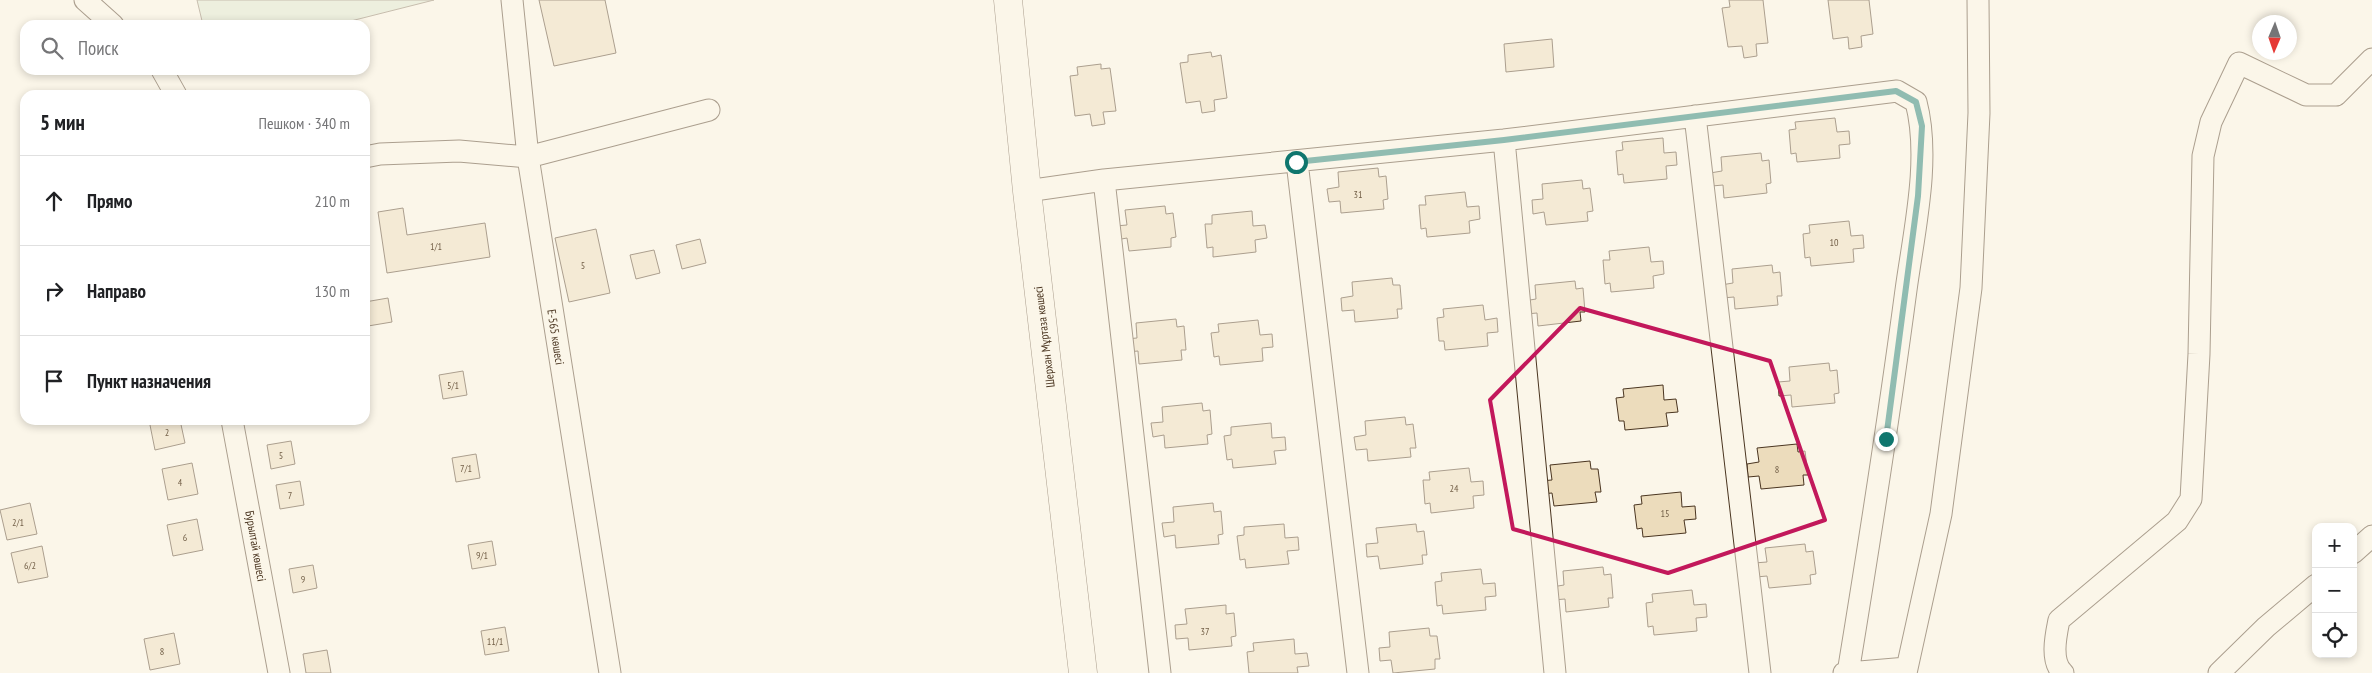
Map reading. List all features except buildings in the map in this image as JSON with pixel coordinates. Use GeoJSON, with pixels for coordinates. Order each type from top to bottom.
{"type":"FeatureCollection","features":[{"type":"Feature","properties":{"kind":"main road","name":"Шерхан Мұртаза көшесі"},"geometry":{"type":"LineString","coordinates":[[1008,0],[1027,191],[1083,673]]}},
{"type":"Feature","properties":{"kind":"street"},"geometry":{"type":"LineString","coordinates":[[85,0],[107,20]]}},
{"type":"Feature","properties":{"kind":"street","name":"Е-565 көшесі"},"geometry":{"type":"LineString","coordinates":[[512,0],[528,157],[610,673]]}},
{"type":"Feature","properties":{"kind":"street"},"geometry":{"type":"LineString","coordinates":[[1844,673],[1907,671],[1942,514],[1971,288],[1980,113],[1978,0]]}},
{"type":"Feature","properties":{"kind":"street"},"geometry":{"type":"LineString","coordinates":[[2063,673],[2060,670],[2054,643],[2059,620],[2177,521],[2192,499],[2199,354],[2203,156],[2211,122],[2220,99],[2240,63],[2306,94],[2336,95],[2372,60]]}},
{"type":"Feature","properties":{"kind":"street"},"geometry":{"type":"LineString","coordinates":[[165,75],[173,90]]}},
{"type":"Feature","properties":{"kind":"street"},"geometry":{"type":"LineString","coordinates":[[1027,191],[1104,180],[1504,140],[1896,91],[1916,102],[1922,126],[1918,196],[1886,439],[1848,673]]}},
{"type":"Feature","properties":{"kind":"street"},"geometry":{"type":"LineString","coordinates":[[370,156],[459,151],[528,157],[709,110]]}},
{"type":"Feature","properties":{"kind":"street"},"geometry":{"type":"LineString","coordinates":[[1695,116],[1760,673]]}},
{"type":"Feature","properties":{"kind":"street"},"geometry":{"type":"LineString","coordinates":[[1504,140],[1555,673]]}},
{"type":"Feature","properties":{"kind":"street"},"geometry":{"type":"LineString","coordinates":[[1296,162],[1358,673]]}},
{"type":"Feature","properties":{"kind":"street"},"geometry":{"type":"LineString","coordinates":[[1104,180],[1160,673]]}},
{"type":"Feature","properties":{"kind":"street","name":"Бурылтай көшесі"},"geometry":{"type":"LineString","coordinates":[[233,425],[279,673]]}},
{"type":"Feature","properties":{"kind":"street"},"geometry":{"type":"LineString","coordinates":[[2357,549],[2372,536]]}},
{"type":"Feature","properties":{"kind":"street"},"geometry":{"type":"LineString","coordinates":[[2219,673],[2266,627],[2312,588]]}},
{"type":"Feature","properties":{"kind":"highlighted area"},"geometry":{"type":"Polygon","coordinates":[[[1580,308],[1770,361],[1825,520],[1668,573],[1513,529],[1490,400],[1580,308]]]}},
{"type":"Feature","properties":{"kind":"green space"},"geometry":{"type":"Polygon","coordinates":[[[197,0],[434,0],[355,20],[202,20],[197,0]]]}},
{"type":"Feature","properties":{"kind":"route"},"geometry":{"type":"LineString","coordinates":[[1296,162],[1504,140],[1896,91],[1916,102],[1922,126],[1918,196],[1886,439]]}}]}
